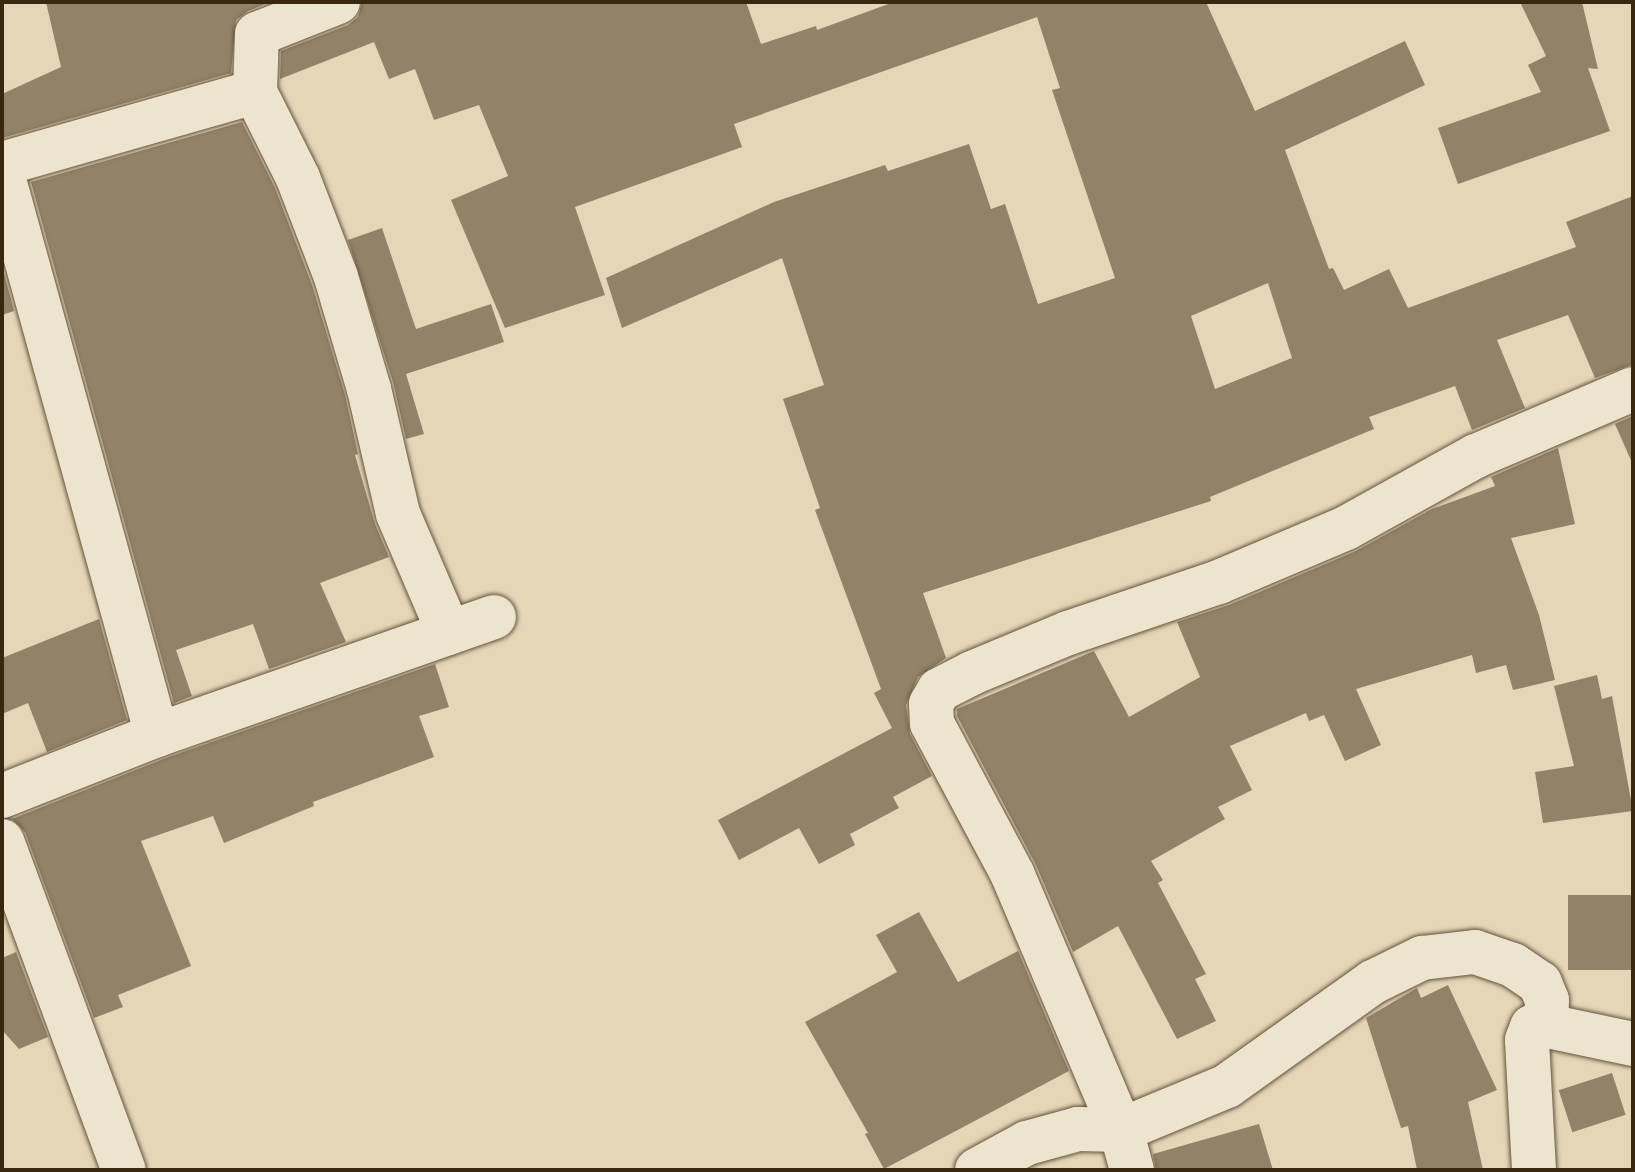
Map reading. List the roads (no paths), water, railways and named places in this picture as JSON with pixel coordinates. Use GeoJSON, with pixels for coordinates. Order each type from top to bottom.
{"type":"FeatureCollection","features":[{"type":"Feature","properties":{"kind":"street"},"geometry":{"type":"LineString","coordinates":[[338,2],[257,34],[255,92],[298,178],[336,277],[369,389],[398,514],[449,633]]}},
{"type":"Feature","properties":{"kind":"street"},"geometry":{"type":"LineString","coordinates":[[2,164],[255,92]]}},
{"type":"Feature","properties":{"kind":"street"},"geometry":{"type":"LineString","coordinates":[[2,172],[157,735]]}},
{"type":"Feature","properties":{"kind":"street"},"geometry":{"type":"LineString","coordinates":[[1126,1150],[1013,875],[932,723],[931,704],[939,690],[1068,633],[1219,582],[1346,528],[1476,456],[1633,389]]}},
{"type":"Feature","properties":{"kind":"street"},"geometry":{"type":"LineString","coordinates":[[2,796],[157,735],[494,617]]}},
{"type":"Feature","properties":{"kind":"street"},"geometry":{"type":"LineString","coordinates":[[2,841],[124,1170]]}},
{"type":"Feature","properties":{"kind":"street"},"geometry":{"type":"LineString","coordinates":[[1126,1150],[1227,1086],[1373,982],[1422,958],[1475,952],[1513,965],[1540,983],[1547,1000],[1546,1025]]}},
{"type":"Feature","properties":{"kind":"street"},"geometry":{"type":"LineString","coordinates":[[1534,1170],[1527,1040],[1532,1027],[1546,1025],[1633,1044]]}},
{"type":"Feature","properties":{"kind":"street"},"geometry":{"type":"LineString","coordinates":[[977,1170],[1040,1140],[1078,1129],[1126,1150]]}}]}
